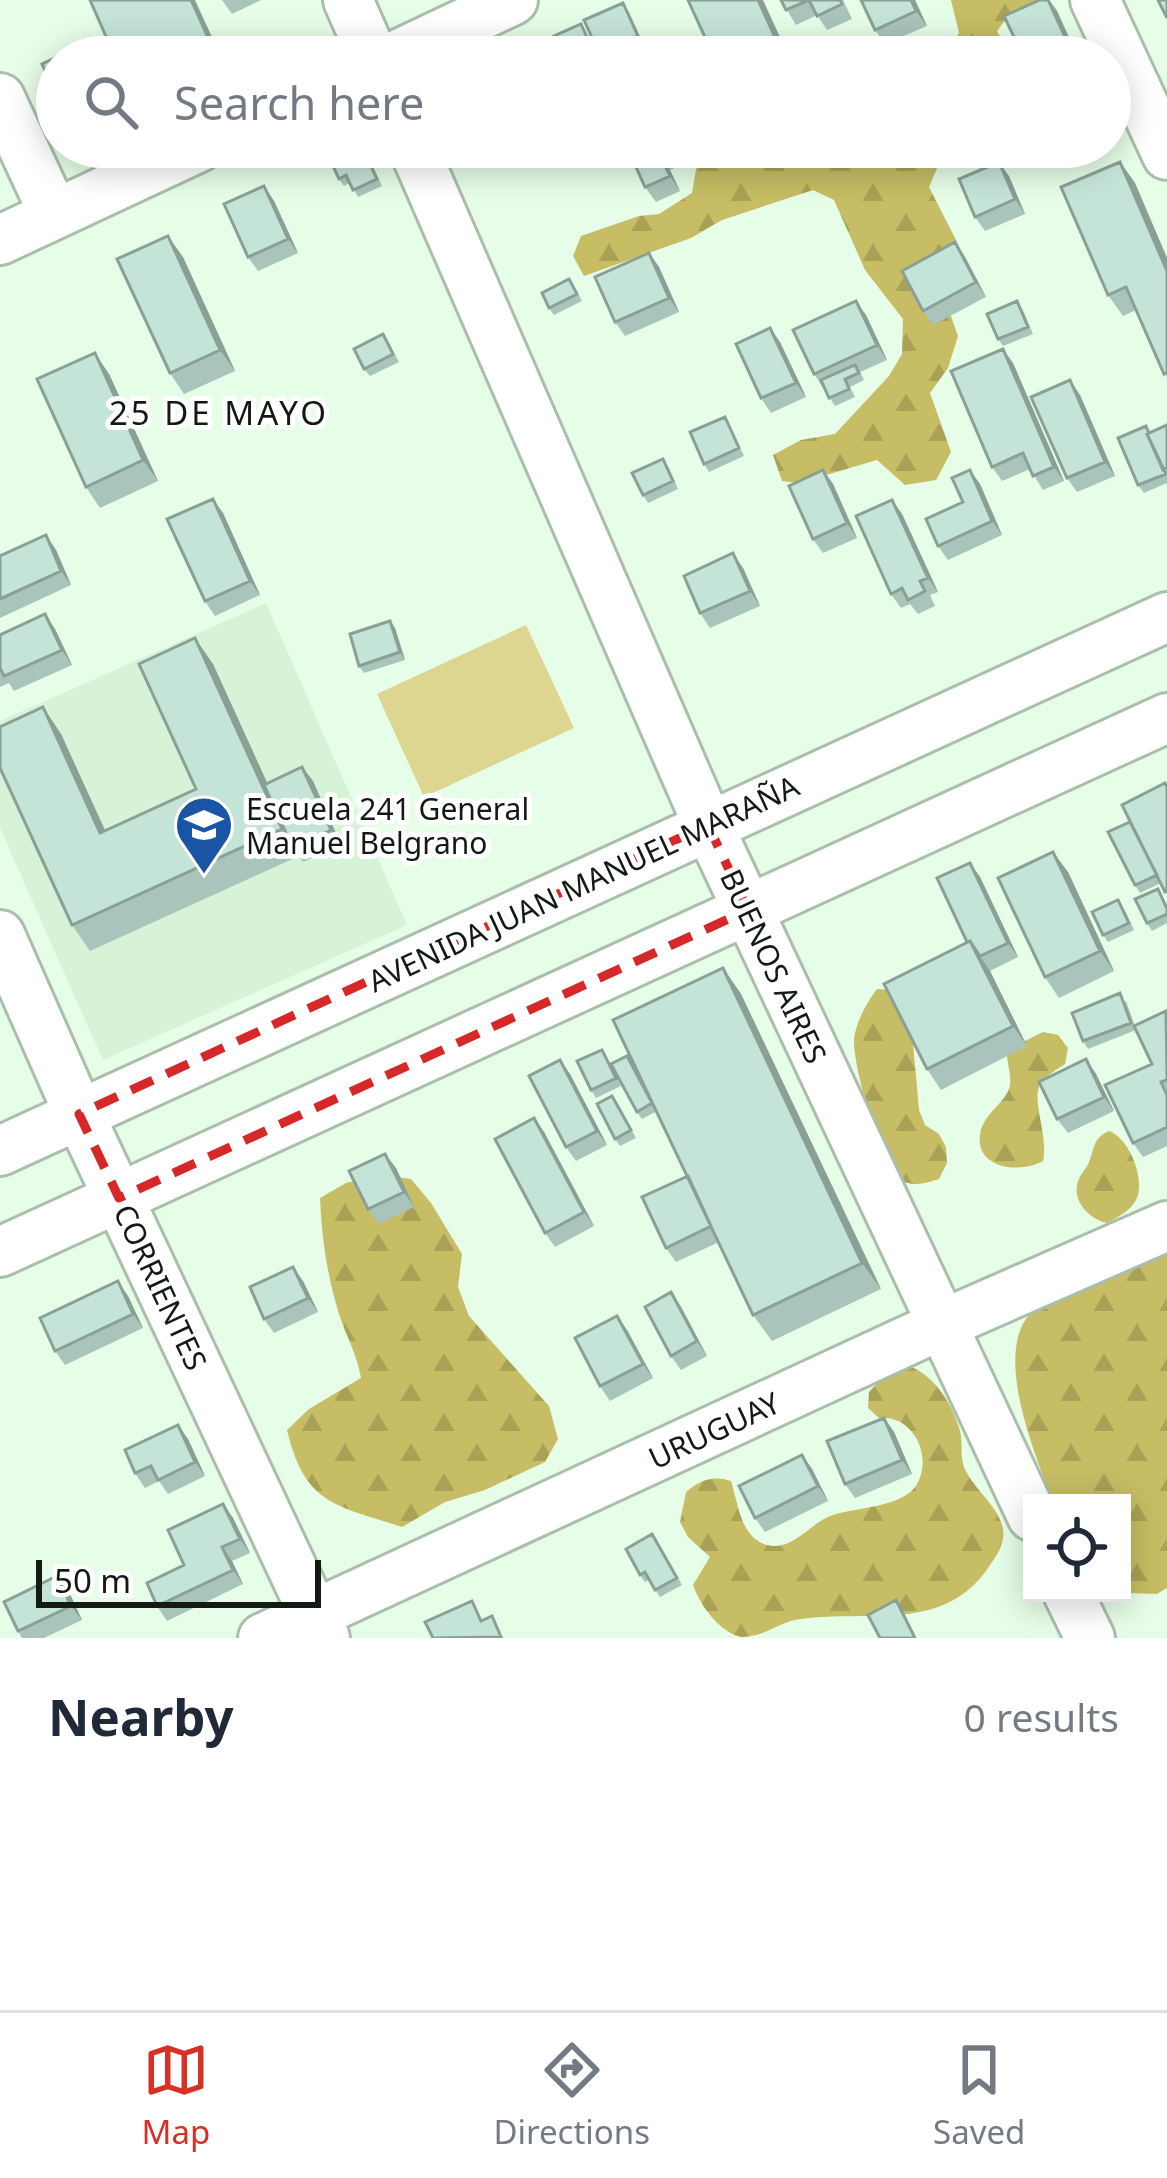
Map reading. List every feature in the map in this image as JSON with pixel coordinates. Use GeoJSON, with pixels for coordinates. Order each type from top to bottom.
{"type":"FeatureCollection","features":[{"type":"Feature","properties":{"kind":"street"},"geometry":{"type":"LineString","coordinates":[[348,0],[364,36]]}},
{"type":"Feature","properties":{"kind":"street"},"geometry":{"type":"LineString","coordinates":[[437,36],[513,0]]}},
{"type":"Feature","properties":{"kind":"street"},"geometry":{"type":"LineString","coordinates":[[1095,0],[1112,36]]}},
{"type":"Feature","properties":{"kind":"street"},"geometry":{"type":"LineString","coordinates":[[1131,78],[1167,155]]}},
{"type":"Feature","properties":{"kind":"street"},"geometry":{"type":"LineString","coordinates":[[0,98],[54,214]]}},
{"type":"Feature","properties":{"kind":"street"},"geometry":{"type":"LineString","coordinates":[[0,239],[154,168]]}},
{"type":"Feature","properties":{"kind":"street","name":"BUENOS AIRES"},"geometry":{"type":"LineString","coordinates":[[421,168],[708,825],[1023,1497]]}},
{"type":"Feature","properties":{"kind":"street","name":"AVENIDA JUAN MANUEL MARAÑA"},"geometry":{"type":"LineString","coordinates":[[0,1151],[1167,617]]}},
{"type":"Feature","properties":{"kind":"street"},"geometry":{"type":"LineString","coordinates":[[0,1252],[1167,718]]}},
{"type":"Feature","properties":{"kind":"street","name":"CORRIENTES"},"geometry":{"type":"LineString","coordinates":[[0,935],[320,1626]]}},
{"type":"Feature","properties":{"kind":"street","name":"URUGUAY"},"geometry":{"type":"LineString","coordinates":[[263,1638],[320,1626],[941,1325],[1167,1226]]}},
{"type":"Feature","properties":{"kind":"street"},"geometry":{"type":"LineString","coordinates":[[1072,1602],[1090,1638]]}},
{"type":"Feature","properties":{"kind":"highlighted area"},"geometry":{"type":"Polygon","coordinates":[[[708,825],[748,910],[119,1198],[79,1114],[708,825]]]}},
{"type":"Feature","properties":{"kind":"shaded area","name":"Escuela 241 General Manuel Belgrano"},"geometry":{"type":"Polygon","coordinates":[[[266,603],[407,925],[103,1060],[0,828],[0,721],[266,603]]]}},
{"type":"Feature","properties":{"kind":"shaded area"},"geometry":{"type":"Polygon","coordinates":[[[526,625],[574,728],[424,797],[377,694],[526,625]]]}},
{"type":"Feature","properties":{"kind":"green space"},"geometry":{"type":"Polygon","coordinates":[[[951,0],[1043,0],[1007,18],[997,31],[1000,36],[957,36],[951,0]]]}},
{"type":"Feature","properties":{"kind":"green space"},"geometry":{"type":"Polygon","coordinates":[[[696,168],[937,168],[929,187],[957,242],[947,305],[958,336],[948,368],[930,393],[951,452],[936,480],[905,485],[877,460],[799,483],[782,481],[773,455],[801,440],[835,434],[889,376],[902,354],[903,319],[865,270],[834,200],[813,190],[722,220],[691,238],[584,276],[573,256],[581,236],[659,214],[692,193],[696,168]]]}},
{"type":"Feature","properties":{"kind":"green space"},"geometry":{"type":"Polygon","coordinates":[[[877,989],[893,990],[912,1032],[919,1110],[925,1125],[939,1134],[946,1147],[947,1163],[939,1179],[930,1182],[907,1183],[895,1173],[863,1093],[854,1040],[862,1013],[877,989]]]}},
{"type":"Feature","properties":{"kind":"green space"},"geometry":{"type":"Polygon","coordinates":[[[1043,1032],[1058,1035],[1068,1048],[1065,1064],[1038,1090],[1043,1161],[1021,1167],[999,1165],[983,1152],[980,1143],[983,1124],[1009,1089],[1007,1050],[1043,1032]]]}},
{"type":"Feature","properties":{"kind":"green space"},"geometry":{"type":"Polygon","coordinates":[[[1109,1131],[1129,1150],[1139,1190],[1132,1206],[1107,1223],[1082,1207],[1077,1186],[1097,1140],[1109,1131]]]}},
{"type":"Feature","properties":{"kind":"green space"},"geometry":{"type":"Polygon","coordinates":[[[377,1175],[411,1179],[431,1203],[462,1254],[458,1287],[469,1316],[549,1406],[558,1439],[545,1462],[485,1490],[445,1502],[402,1527],[341,1506],[314,1488],[294,1455],[287,1430],[309,1409],[361,1378],[331,1285],[320,1198],[346,1183],[377,1175]]]}},
{"type":"Feature","properties":{"kind":"green space"},"geometry":{"type":"Polygon","coordinates":[[[1167,1242],[1167,1588],[1157,1594],[1131,1593],[1131,1494],[1050,1494],[1029,1436],[1017,1383],[1019,1335],[1037,1307],[1167,1242]]]}},
{"type":"Feature","properties":{"kind":"green space"},"geometry":{"type":"Polygon","coordinates":[[[912,1367],[929,1378],[948,1402],[960,1431],[964,1467],[1001,1521],[1002,1543],[992,1562],[974,1585],[930,1609],[801,1619],[749,1637],[725,1630],[705,1609],[693,1585],[710,1557],[688,1537],[680,1522],[686,1492],[707,1480],[731,1481],[750,1533],[774,1546],[791,1542],[830,1516],[901,1498],[917,1484],[921,1450],[911,1430],[879,1418],[868,1408],[869,1392],[880,1380],[912,1367]]]}},
{"type":"Feature","properties":{"kind":"building"},"geometry":{"type":"Polygon","coordinates":[[[90,0],[191,0],[207,36],[106,36],[90,0]]]}},
{"type":"Feature","properties":{"kind":"building"},"geometry":{"type":"Polygon","coordinates":[[[688,0],[758,0],[774,36],[704,36],[688,0]]]}},
{"type":"Feature","properties":{"kind":"building"},"geometry":{"type":"Polygon","coordinates":[[[781,0],[809,0],[786,10],[781,0]]]}},
{"type":"Feature","properties":{"kind":"building"},"geometry":{"type":"Polygon","coordinates":[[[809,0],[840,0],[842,4],[817,16],[809,0]]]}},
{"type":"Feature","properties":{"kind":"building"},"geometry":{"type":"Polygon","coordinates":[[[861,0],[911,0],[916,11],[875,30],[861,0]]]}},
{"type":"Feature","properties":{"kind":"building"},"geometry":{"type":"Polygon","coordinates":[[[1048,0],[1064,36],[1013,36],[1004,16],[1048,0]]]}},
{"type":"Feature","properties":{"kind":"building"},"geometry":{"type":"Polygon","coordinates":[[[623,3],[638,36],[591,36],[584,20],[623,3]]]}},
{"type":"Feature","properties":{"kind":"building"},"geometry":{"type":"Polygon","coordinates":[[[581,24],[586,36],[554,36],[581,24]]]}},
{"type":"Feature","properties":{"kind":"building"},"geometry":{"type":"Polygon","coordinates":[[[334,168],[372,168],[377,179],[353,190],[346,175],[339,179],[334,168]]]}},
{"type":"Feature","properties":{"kind":"building"},"geometry":{"type":"Polygon","coordinates":[[[636,168],[666,168],[670,176],[645,187],[636,168]]]}},
{"type":"Feature","properties":{"kind":"building"},"geometry":{"type":"Polygon","coordinates":[[[985,168],[1002,168],[1015,199],[975,217],[959,179],[985,168]]]}},
{"type":"Feature","properties":{"kind":"building"},"geometry":{"type":"Polygon","coordinates":[[[1106,168],[1123,168],[1167,271],[1164,374],[1126,287],[1108,295],[1061,187],[1106,168]]]}},
{"type":"Feature","properties":{"kind":"building"},"geometry":{"type":"Polygon","coordinates":[[[264,186],[288,239],[248,257],[224,204],[264,186]]]}},
{"type":"Feature","properties":{"kind":"building"},"geometry":{"type":"Polygon","coordinates":[[[168,236],[220,350],[170,373],[117,259],[168,236]]]}},
{"type":"Feature","properties":{"kind":"building"},"geometry":{"type":"Polygon","coordinates":[[[955,242],[976,282],[923,311],[902,271],[955,242]]]}},
{"type":"Feature","properties":{"kind":"building"},"geometry":{"type":"Polygon","coordinates":[[[649,253],[669,298],[615,322],[595,277],[649,253]]]}},
{"type":"Feature","properties":{"kind":"building"},"geometry":{"type":"Polygon","coordinates":[[[569,279],[577,294],[549,308],[542,293],[569,279]]]}},
{"type":"Feature","properties":{"kind":"building"},"geometry":{"type":"Polygon","coordinates":[[[856,301],[877,345],[814,374],[793,330],[856,301]]]}},
{"type":"Feature","properties":{"kind":"building"},"geometry":{"type":"Polygon","coordinates":[[[1017,301],[1028,327],[998,339],[987,314],[1017,301]]]}},
{"type":"Feature","properties":{"kind":"building"},"geometry":{"type":"Polygon","coordinates":[[[770,328],[796,383],[761,398],[736,344],[770,328]]]}},
{"type":"Feature","properties":{"kind":"building"},"geometry":{"type":"Polygon","coordinates":[[[383,334],[393,354],[364,369],[354,349],[383,334]]]}},
{"type":"Feature","properties":{"kind":"building"},"geometry":{"type":"Polygon","coordinates":[[[1003,349],[1054,467],[1033,476],[1023,453],[992,467],[951,371],[1003,349]]]}},
{"type":"Feature","properties":{"kind":"building"},"geometry":{"type":"Polygon","coordinates":[[[95,353],[143,460],[86,487],[37,379],[95,353]]]}},
{"type":"Feature","properties":{"kind":"building"},"geometry":{"type":"Polygon","coordinates":[[[855,365],[859,373],[845,379],[849,389],[829,398],[821,380],[855,365]]]}},
{"type":"Feature","properties":{"kind":"building"},"geometry":{"type":"Polygon","coordinates":[[[1070,380],[1105,462],[1067,478],[1031,397],[1070,380]]]}},
{"type":"Feature","properties":{"kind":"building"},"geometry":{"type":"Polygon","coordinates":[[[725,417],[739,448],[704,464],[690,432],[725,417]]]}},
{"type":"Feature","properties":{"kind":"building"},"geometry":{"type":"Polygon","coordinates":[[[1167,425],[1167,468],[1163,470],[1147,434],[1167,425]]]}},
{"type":"Feature","properties":{"kind":"building"},"geometry":{"type":"Polygon","coordinates":[[[1146,426],[1166,474],[1138,485],[1118,438],[1146,426]]]}},
{"type":"Feature","properties":{"kind":"building"},"geometry":{"type":"Polygon","coordinates":[[[663,459],[673,481],[643,495],[632,473],[663,459]]]}},
{"type":"Feature","properties":{"kind":"building"},"geometry":{"type":"Polygon","coordinates":[[[823,470],[847,523],[813,539],[789,486],[823,470]]]}},
{"type":"Feature","properties":{"kind":"building"},"geometry":{"type":"Polygon","coordinates":[[[970,470],[992,521],[938,546],[926,519],[963,502],[952,478],[970,470]]]}},
{"type":"Feature","properties":{"kind":"building"},"geometry":{"type":"Polygon","coordinates":[[[213,499],[250,581],[205,601],[167,519],[213,499]]]}},
{"type":"Feature","properties":{"kind":"building"},"geometry":{"type":"Polygon","coordinates":[[[892,500],[928,578],[920,581],[925,591],[908,600],[902,588],[891,594],[856,516],[892,500]]]}},
{"type":"Feature","properties":{"kind":"building"},"geometry":{"type":"Polygon","coordinates":[[[46,535],[61,571],[0,599],[0,556],[46,535]]]}},
{"type":"Feature","properties":{"kind":"building"},"geometry":{"type":"Polygon","coordinates":[[[733,553],[750,591],[700,613],[684,576],[733,553]]]}},
{"type":"Feature","properties":{"kind":"building"},"geometry":{"type":"Polygon","coordinates":[[[45,614],[62,650],[4,676],[0,635],[45,614]]]}},
{"type":"Feature","properties":{"kind":"building"},"geometry":{"type":"Polygon","coordinates":[[[390,621],[400,652],[359,666],[350,634],[390,621]]]}},
{"type":"Feature","properties":{"kind":"building"},"geometry":{"type":"Polygon","coordinates":[[[195,638],[282,829],[72,925],[0,768],[0,727],[43,707],[100,833],[196,789],[139,664],[195,638]]]}},
{"type":"Feature","properties":{"kind":"building"},"geometry":{"type":"Polygon","coordinates":[[[302,767],[331,830],[293,848],[264,785],[302,767]]]}},
{"type":"Feature","properties":{"kind":"building"},"geometry":{"type":"Polygon","coordinates":[[[1165,783],[1167,891],[1165,892],[1122,805],[1165,783]]]}},
{"type":"Feature","properties":{"kind":"building"},"geometry":{"type":"Polygon","coordinates":[[[1130,822],[1157,875],[1135,885],[1108,832],[1130,822]]]}},
{"type":"Feature","properties":{"kind":"building"},"geometry":{"type":"Polygon","coordinates":[[[1053,852],[1100,951],[1045,977],[998,878],[1053,852]]]}},
{"type":"Feature","properties":{"kind":"building"},"geometry":{"type":"Polygon","coordinates":[[[970,863],[1008,943],[980,956],[967,942],[937,878],[970,863]]]}},
{"type":"Feature","properties":{"kind":"building"},"geometry":{"type":"Polygon","coordinates":[[[1158,889],[1167,914],[1147,923],[1135,899],[1158,889]]]}},
{"type":"Feature","properties":{"kind":"building"},"geometry":{"type":"Polygon","coordinates":[[[1118,900],[1129,923],[1103,935],[1092,912],[1118,900]]]}},
{"type":"Feature","properties":{"kind":"building"},"geometry":{"type":"Polygon","coordinates":[[[970,941],[1013,1026],[927,1069],[884,984],[970,941]]]}},
{"type":"Feature","properties":{"kind":"building"},"geometry":{"type":"Polygon","coordinates":[[[723,968],[862,1263],[753,1315],[613,1020],[723,968]]]}},
{"type":"Feature","properties":{"kind":"building"},"geometry":{"type":"Polygon","coordinates":[[[1120,993],[1131,1023],[1083,1041],[1072,1013],[1120,993]]]}},
{"type":"Feature","properties":{"kind":"building"},"geometry":{"type":"Polygon","coordinates":[[[1166,1011],[1167,1080],[1161,1082],[1167,1095],[1167,1127],[1133,1143],[1105,1085],[1152,1064],[1134,1026],[1166,1011]]]}},
{"type":"Feature","properties":{"kind":"building"},"geometry":{"type":"Polygon","coordinates":[[[602,1050],[616,1078],[591,1090],[577,1061],[602,1050]]]}},
{"type":"Feature","properties":{"kind":"building"},"geometry":{"type":"Polygon","coordinates":[[[627,1056],[652,1103],[637,1112],[611,1064],[627,1056]]]}},
{"type":"Feature","properties":{"kind":"building"},"geometry":{"type":"Polygon","coordinates":[[[1086,1059],[1104,1097],[1057,1119],[1039,1082],[1086,1059]]]}},
{"type":"Feature","properties":{"kind":"building"},"geometry":{"type":"Polygon","coordinates":[[[560,1060],[597,1131],[566,1147],[529,1076],[560,1060]]]}},
{"type":"Feature","properties":{"kind":"building"},"geometry":{"type":"Polygon","coordinates":[[[612,1096],[631,1130],[615,1139],[597,1104],[612,1096]]]}},
{"type":"Feature","properties":{"kind":"building"},"geometry":{"type":"Polygon","coordinates":[[[534,1118],[584,1212],[545,1233],[495,1139],[534,1118]]]}},
{"type":"Feature","properties":{"kind":"building"},"geometry":{"type":"Polygon","coordinates":[[[385,1154],[404,1192],[368,1209],[349,1171],[385,1154]]]}},
{"type":"Feature","properties":{"kind":"building"},"geometry":{"type":"Polygon","coordinates":[[[688,1176],[711,1226],[666,1248],[642,1197],[688,1176]]]}},
{"type":"Feature","properties":{"kind":"building"},"geometry":{"type":"Polygon","coordinates":[[[293,1267],[308,1298],[264,1319],[250,1287],[293,1267]]]}},
{"type":"Feature","properties":{"kind":"building"},"geometry":{"type":"Polygon","coordinates":[[[118,1281],[133,1314],[55,1351],[40,1318],[118,1281]]]}},
{"type":"Feature","properties":{"kind":"building"},"geometry":{"type":"Polygon","coordinates":[[[671,1292],[697,1341],[671,1356],[645,1307],[671,1292]]]}},
{"type":"Feature","properties":{"kind":"building"},"geometry":{"type":"Polygon","coordinates":[[[617,1316],[643,1364],[600,1386],[575,1338],[617,1316]]]}},
{"type":"Feature","properties":{"kind":"building"},"geometry":{"type":"Polygon","coordinates":[[[884,1418],[902,1460],[845,1484],[827,1441],[884,1418]]]}},
{"type":"Feature","properties":{"kind":"building"},"geometry":{"type":"Polygon","coordinates":[[[178,1425],[195,1462],[158,1480],[151,1466],[135,1473],[125,1450],[178,1425]]]}},
{"type":"Feature","properties":{"kind":"building"},"geometry":{"type":"Polygon","coordinates":[[[802,1455],[818,1486],[755,1518],[739,1486],[802,1455]]]}},
{"type":"Feature","properties":{"kind":"building"},"geometry":{"type":"Polygon","coordinates":[[[223,1504],[240,1539],[222,1547],[233,1570],[157,1606],[147,1583],[184,1565],[168,1530],[223,1504]]]}},
{"type":"Feature","properties":{"kind":"building"},"geometry":{"type":"Polygon","coordinates":[[[652,1534],[677,1578],[655,1590],[626,1549],[652,1534]]]}},
{"type":"Feature","properties":{"kind":"building"},"geometry":{"type":"Polygon","coordinates":[[[57,1576],[71,1606],[18,1631],[4,1602],[57,1576]]]}},
{"type":"Feature","properties":{"kind":"building"},"geometry":{"type":"Polygon","coordinates":[[[896,1600],[915,1638],[880,1638],[868,1615],[896,1600]]]}},
{"type":"Feature","properties":{"kind":"building"},"geometry":{"type":"Polygon","coordinates":[[[472,1601],[481,1621],[492,1616],[501,1637],[433,1638],[425,1622],[472,1601]]]}},
{"type":"Feature","properties":{"kind":"place","name":"Escuela 241 General Manuel Belgrano"},"geometry":{"type":"Point","coordinates":[204,876]}},
{"type":"Feature","properties":{"kind":"district","name":"25 DE MAYO"},"geometry":{"type":"Point","coordinates":[219,412]}}]}
